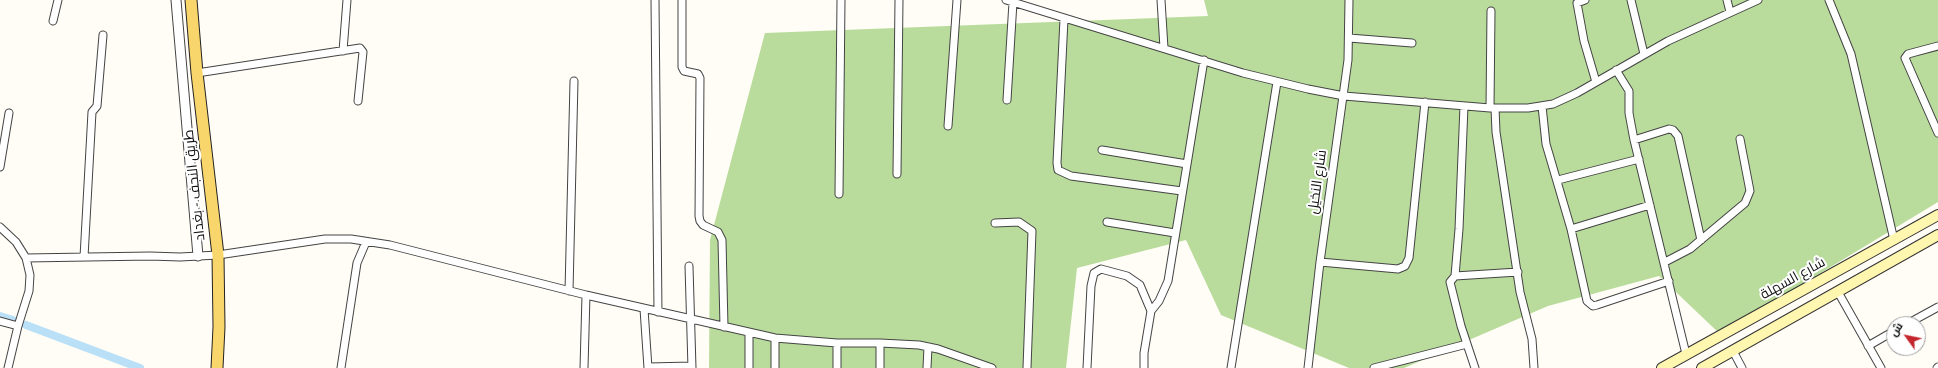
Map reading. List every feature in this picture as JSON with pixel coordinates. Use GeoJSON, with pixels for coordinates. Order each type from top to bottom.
{"type":"FeatureCollection","features":[{"type":"Feature","properties":{"kind":"main road","name":"طريق النجف - بغداد"},"geometry":{"type":"LineString","coordinates":[[191,0],[197,73],[218,255],[219,319],[217,368]]}},
{"type":"Feature","properties":{"kind":"main road","name":"شارع السهلة"},"geometry":{"type":"LineString","coordinates":[[1662,368],[1938,215]]}},
{"type":"Feature","properties":{"kind":"main road"},"geometry":{"type":"LineString","coordinates":[[1702,368],[1938,235]]}},
{"type":"Feature","properties":{"kind":"street"},"geometry":{"type":"LineString","coordinates":[[53,21],[58,0]]}},
{"type":"Feature","properties":{"kind":"street"},"geometry":{"type":"LineString","coordinates":[[176,0],[198,256]]}},
{"type":"Feature","properties":{"kind":"street"},"geometry":{"type":"LineString","coordinates":[[343,51],[347,0]]}},
{"type":"Feature","properties":{"kind":"street"},"geometry":{"type":"LineString","coordinates":[[655,0],[658,312]]}},
{"type":"Feature","properties":{"kind":"street"},"geometry":{"type":"LineString","coordinates":[[682,0],[682,67],[684,71],[698,74],[700,78],[699,216],[703,225],[718,232],[722,240],[724,327]]}},
{"type":"Feature","properties":{"kind":"street"},"geometry":{"type":"LineString","coordinates":[[839,194],[841,0]]}},
{"type":"Feature","properties":{"kind":"street"},"geometry":{"type":"LineString","coordinates":[[897,174],[899,0]]}},
{"type":"Feature","properties":{"kind":"street"},"geometry":{"type":"LineString","coordinates":[[948,126],[957,0]]}},
{"type":"Feature","properties":{"kind":"street"},"geometry":{"type":"LineString","coordinates":[[1161,0],[1164,48]]}},
{"type":"Feature","properties":{"kind":"street","name":"شارع النخيل"},"geometry":{"type":"LineString","coordinates":[[1308,368],[1320,262],[1344,96],[1349,38],[1348,0]]}},
{"type":"Feature","properties":{"kind":"street"},"geometry":{"type":"LineString","coordinates":[[1585,0],[1576,1],[1584,41],[1596,82]]}},
{"type":"Feature","properties":{"kind":"street"},"geometry":{"type":"LineString","coordinates":[[1631,0],[1644,54]]}},
{"type":"Feature","properties":{"kind":"street"},"geometry":{"type":"LineString","coordinates":[[1727,0],[1730,12]]}},
{"type":"Feature","properties":{"kind":"street"},"geometry":{"type":"LineString","coordinates":[[1007,100],[1010,1],[1064,19],[1277,82],[1344,96],[1492,108],[1528,108],[1553,104],[1577,93],[1644,54],[1758,0]]}},
{"type":"Feature","properties":{"kind":"street"},"geometry":{"type":"LineString","coordinates":[[1829,0],[1851,54],[1894,240]]}},
{"type":"Feature","properties":{"kind":"street"},"geometry":{"type":"LineString","coordinates":[[1491,11],[1492,108],[1518,272],[1532,339],[1534,368]]}},
{"type":"Feature","properties":{"kind":"street"},"geometry":{"type":"LineString","coordinates":[[1064,19],[1057,163],[1058,170],[1071,176],[1182,191]]}},
{"type":"Feature","properties":{"kind":"street"},"geometry":{"type":"LineString","coordinates":[[84,257],[92,112],[97,106],[103,35]]}},
{"type":"Feature","properties":{"kind":"street"},"geometry":{"type":"LineString","coordinates":[[1349,38],[1412,43]]}},
{"type":"Feature","properties":{"kind":"street"},"geometry":{"type":"LineString","coordinates":[[1938,46],[1908,54],[1905,58],[1938,134]]}},
{"type":"Feature","properties":{"kind":"street"},"geometry":{"type":"LineString","coordinates":[[197,73],[360,48],[363,50],[358,101]]}},
{"type":"Feature","properties":{"kind":"street"},"geometry":{"type":"LineString","coordinates":[[1144,368],[1144,353],[1152,311],[1159,301],[1168,280],[1204,60]]}},
{"type":"Feature","properties":{"kind":"street"},"geometry":{"type":"LineString","coordinates":[[1616,70],[1628,91],[1629,113],[1634,140],[1665,262],[1686,354]]}},
{"type":"Feature","properties":{"kind":"street"},"geometry":{"type":"LineString","coordinates":[[569,291],[574,81]]}},
{"type":"Feature","properties":{"kind":"street"},"geometry":{"type":"LineString","coordinates":[[1231,368],[1277,82]]}},
{"type":"Feature","properties":{"kind":"street"},"geometry":{"type":"LineString","coordinates":[[1320,262],[1398,269],[1405,266],[1409,258],[1425,102]]}},
{"type":"Feature","properties":{"kind":"street"},"geometry":{"type":"LineString","coordinates":[[1464,106],[1455,276],[1450,282],[1475,368]]}},
{"type":"Feature","properties":{"kind":"street"},"geometry":{"type":"LineString","coordinates":[[1542,106],[1546,144],[1558,180],[1571,229],[1587,301],[1593,306],[1669,281]]}},
{"type":"Feature","properties":{"kind":"street"},"geometry":{"type":"LineString","coordinates":[[0,167],[9,114]]}},
{"type":"Feature","properties":{"kind":"street"},"geometry":{"type":"LineString","coordinates":[[1634,140],[1669,129],[1673,130],[1678,136],[1701,240]]}},
{"type":"Feature","properties":{"kind":"street"},"geometry":{"type":"LineString","coordinates":[[1665,262],[1690,249],[1745,203],[1750,191],[1740,140]]}},
{"type":"Feature","properties":{"kind":"street"},"geometry":{"type":"LineString","coordinates":[[1102,150],[1187,164]]}},
{"type":"Feature","properties":{"kind":"street"},"geometry":{"type":"LineString","coordinates":[[1558,180],[1639,160]]}},
{"type":"Feature","properties":{"kind":"street"},"geometry":{"type":"LineString","coordinates":[[1571,229],[1650,205]]}},
{"type":"Feature","properties":{"kind":"street"},"geometry":{"type":"LineString","coordinates":[[995,223],[1019,222],[1032,231],[1027,368]]}},
{"type":"Feature","properties":{"kind":"street"},"geometry":{"type":"LineString","coordinates":[[1107,222],[1175,233]]}},
{"type":"Feature","properties":{"kind":"street"},"geometry":{"type":"LineString","coordinates":[[0,227],[16,242],[26,258],[30,275],[29,291],[18,326],[8,368]]}},
{"type":"Feature","properties":{"kind":"street"},"geometry":{"type":"LineString","coordinates":[[26,258],[198,256],[218,255],[325,239],[366,242],[390,245],[586,296],[775,338],[837,343],[880,343],[928,347],[992,368]]}},
{"type":"Feature","properties":{"kind":"street"},"geometry":{"type":"LineString","coordinates":[[341,368],[357,263],[366,242]]}},
{"type":"Feature","properties":{"kind":"street"},"geometry":{"type":"LineString","coordinates":[[644,309],[648,368],[692,367],[689,266]]}},
{"type":"Feature","properties":{"kind":"street"},"geometry":{"type":"LineString","coordinates":[[1088,368],[1094,273],[1101,269],[1127,276],[1140,285],[1152,311]]}},
{"type":"Feature","properties":{"kind":"street"},"geometry":{"type":"LineString","coordinates":[[1455,276],[1518,272]]}},
{"type":"Feature","properties":{"kind":"street"},"geometry":{"type":"LineString","coordinates":[[1838,292],[1881,368]]}},
{"type":"Feature","properties":{"kind":"street"},"geometry":{"type":"LineString","coordinates":[[584,368],[586,296]]}},
{"type":"Feature","properties":{"kind":"street"},"geometry":{"type":"LineString","coordinates":[[1922,316],[1938,307]]}},
{"type":"Feature","properties":{"kind":"street"},"geometry":{"type":"LineString","coordinates":[[0,321],[18,326]]}},
{"type":"Feature","properties":{"kind":"street"},"geometry":{"type":"LineString","coordinates":[[749,332],[749,368]]}},
{"type":"Feature","properties":{"kind":"street"},"geometry":{"type":"LineString","coordinates":[[1868,346],[1886,336]]}},
{"type":"Feature","properties":{"kind":"street"},"geometry":{"type":"LineString","coordinates":[[775,338],[775,368]]}},
{"type":"Feature","properties":{"kind":"street"},"geometry":{"type":"LineString","coordinates":[[837,343],[837,368]]}},
{"type":"Feature","properties":{"kind":"street"},"geometry":{"type":"LineString","coordinates":[[880,343],[880,368]]}},
{"type":"Feature","properties":{"kind":"street"},"geometry":{"type":"LineString","coordinates":[[1374,368],[1467,344]]}},
{"type":"Feature","properties":{"kind":"street"},"geometry":{"type":"LineString","coordinates":[[927,368],[928,347]]}},
{"type":"Feature","properties":{"kind":"street"},"geometry":{"type":"LineString","coordinates":[[1733,351],[1742,368]]}},
{"type":"Feature","properties":{"kind":"green space"},"geometry":{"type":"Polygon","coordinates":[[[1204,0],[1938,0],[1938,202],[1720,334],[1659,276],[1548,306],[1404,368],[1349,368],[1221,315],[1186,240],[1077,268],[1066,368],[709,368],[710,240],[765,33],[1208,16],[1204,0]]]}},
{"type":"Feature","properties":{"kind":"waterway"},"geometry":{"type":"LineString","coordinates":[[0,316],[13,320]]}},
{"type":"Feature","properties":{"kind":"waterway"},"geometry":{"type":"LineString","coordinates":[[26,325],[140,368]]}}]}
